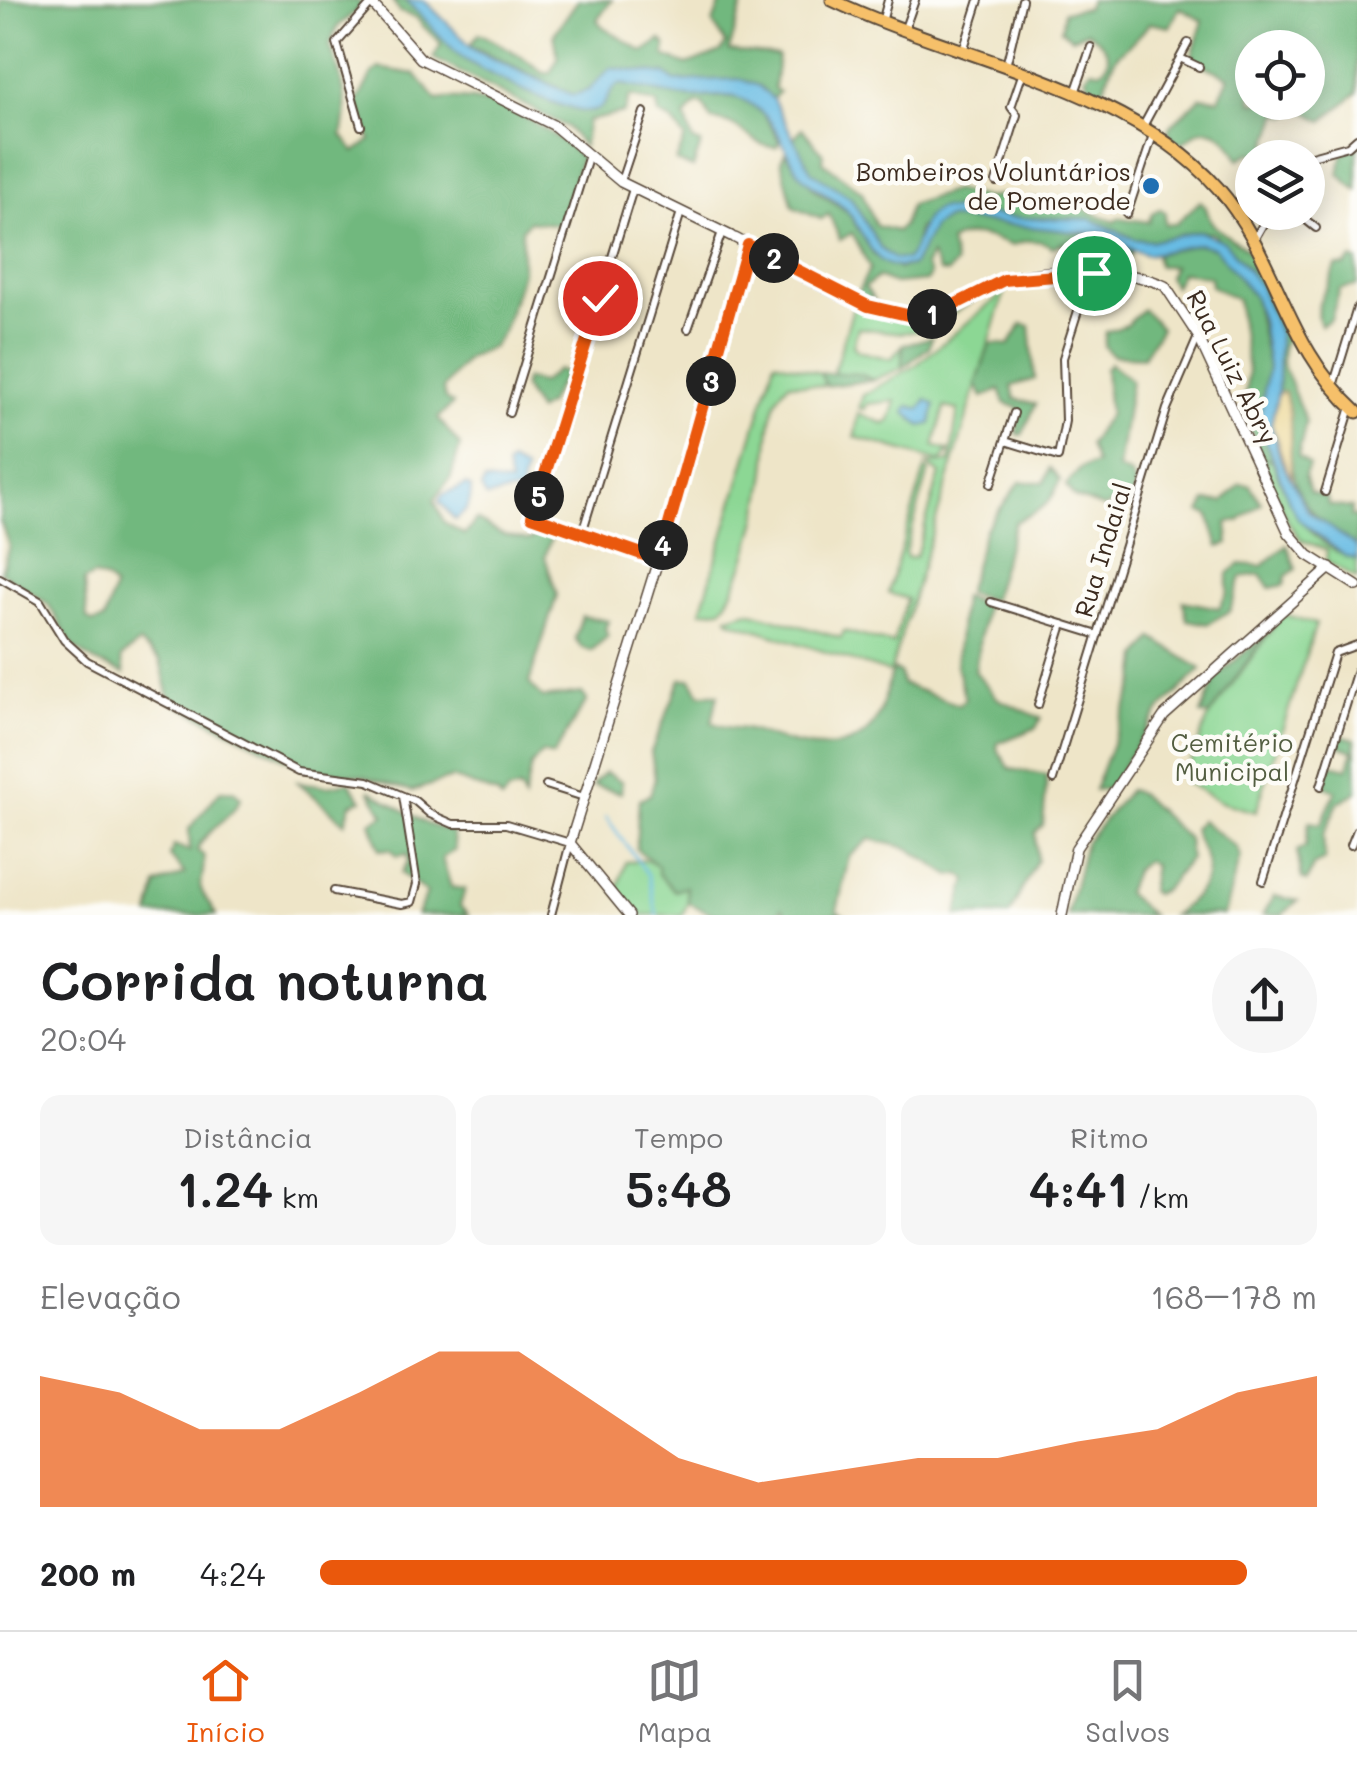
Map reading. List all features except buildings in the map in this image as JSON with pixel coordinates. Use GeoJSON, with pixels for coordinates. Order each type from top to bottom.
{"type":"FeatureCollection","features":[{"type":"Feature","properties":{"kind":"main road"},"geometry":{"type":"LineString","coordinates":[[832,0],[1074,95],[1147,132],[1210,181],[1254,241],[1299,341],[1332,387],[1354,409]]}},
{"type":"Feature","properties":{"kind":"street"},"geometry":{"type":"LineString","coordinates":[[882,22],[888,0]]}},
{"type":"Feature","properties":{"kind":"street"},"geometry":{"type":"LineString","coordinates":[[904,30],[915,0]]}},
{"type":"Feature","properties":{"kind":"street"},"geometry":{"type":"LineString","coordinates":[[963,51],[979,0]]}},
{"type":"Feature","properties":{"kind":"street"},"geometry":{"type":"LineString","coordinates":[[1006,66],[1022,0]]}},
{"type":"Feature","properties":{"kind":"street"},"geometry":{"type":"LineString","coordinates":[[361,126],[337,43],[370,2]]}},
{"type":"Feature","properties":{"kind":"street","name":"Rua Luiz Abry"},"geometry":{"type":"LineString","coordinates":[[370,2],[422,59],[553,126],[621,182],[868,306],[916,317],[940,312],[1004,280],[1090,273],[1132,276],[1165,286],[1198,336],[1286,527],[1302,550],[1357,586]]}},
{"type":"Feature","properties":{"kind":"street"},"geometry":{"type":"LineString","coordinates":[[1127,214],[1147,132],[1188,43]]}},
{"type":"Feature","properties":{"kind":"street"},"geometry":{"type":"LineString","coordinates":[[1074,95],[1091,47]]}},
{"type":"Feature","properties":{"kind":"street"},"geometry":{"type":"LineString","coordinates":[[1180,58],[1199,67]]}},
{"type":"Feature","properties":{"kind":"street"},"geometry":{"type":"LineString","coordinates":[[996,182],[1017,115],[1012,107],[1023,72]]}},
{"type":"Feature","properties":{"kind":"street"},"geometry":{"type":"LineString","coordinates":[[621,182],[644,112]]}},
{"type":"Feature","properties":{"kind":"street"},"geometry":{"type":"LineString","coordinates":[[1325,152],[1348,146],[1357,138]]}},
{"type":"Feature","properties":{"kind":"street"},"geometry":{"type":"LineString","coordinates":[[508,413],[588,158]]}},
{"type":"Feature","properties":{"kind":"street"},"geometry":{"type":"LineString","coordinates":[[633,188],[532,516],[659,560]]}},
{"type":"Feature","properties":{"kind":"street"},"geometry":{"type":"LineString","coordinates":[[582,533],[681,212]]}},
{"type":"Feature","properties":{"kind":"street"},"geometry":{"type":"LineString","coordinates":[[1254,241],[1260,230]]}},
{"type":"Feature","properties":{"kind":"street"},"geometry":{"type":"LineString","coordinates":[[688,330],[729,236]]}},
{"type":"Feature","properties":{"kind":"street"},"geometry":{"type":"LineString","coordinates":[[551,915],[659,560],[748,245]]}},
{"type":"Feature","properties":{"kind":"street"},"geometry":{"type":"LineString","coordinates":[[1005,440],[1058,457],[1064,420],[1063,358],[1090,273]]}},
{"type":"Feature","properties":{"kind":"street"},"geometry":{"type":"LineString","coordinates":[[1332,387],[1357,308]]}},
{"type":"Feature","properties":{"kind":"street","name":"Rua Indaial"},"geometry":{"type":"LineString","coordinates":[[1053,780],[1166,409],[1198,336]]}},
{"type":"Feature","properties":{"kind":"street"},"geometry":{"type":"LineString","coordinates":[[1325,492],[1354,409]]}},
{"type":"Feature","properties":{"kind":"street"},"geometry":{"type":"LineString","coordinates":[[991,484],[1014,413]]}},
{"type":"Feature","properties":{"kind":"street"},"geometry":{"type":"LineString","coordinates":[[1062,915],[1076,848],[1164,716],[1330,568]]}},
{"type":"Feature","properties":{"kind":"street"},"geometry":{"type":"LineString","coordinates":[[0,578],[40,600],[64,640],[104,671],[210,722],[298,772],[355,778],[402,796],[453,824],[506,824],[570,843],[629,915]]}},
{"type":"Feature","properties":{"kind":"street"},"geometry":{"type":"LineString","coordinates":[[991,602],[1098,635]]}},
{"type":"Feature","properties":{"kind":"street"},"geometry":{"type":"LineString","coordinates":[[1038,705],[1063,624]]}},
{"type":"Feature","properties":{"kind":"street"},"geometry":{"type":"LineString","coordinates":[[1264,882],[1335,653],[1357,646]]}},
{"type":"Feature","properties":{"kind":"street"},"geometry":{"type":"LineString","coordinates":[[1321,786],[1357,670]]}},
{"type":"Feature","properties":{"kind":"street"},"geometry":{"type":"LineString","coordinates":[[546,785],[584,798]]}},
{"type":"Feature","properties":{"kind":"street"},"geometry":{"type":"LineString","coordinates":[[334,891],[402,904],[412,902],[418,884],[402,796]]}},
{"type":"Feature","properties":{"kind":"street"},"geometry":{"type":"LineString","coordinates":[[1350,845],[1357,830]]}},
{"type":"Feature","properties":{"kind":"green space"},"geometry":{"type":"Polygon","coordinates":[[[0,0],[358,0],[362,6],[337,27],[330,45],[345,101],[342,135],[355,152],[371,140],[357,102],[379,68],[415,74],[437,100],[477,101],[515,113],[581,157],[560,225],[529,221],[522,229],[522,272],[503,332],[492,347],[466,359],[443,389],[445,399],[453,404],[438,418],[460,446],[451,477],[434,500],[444,522],[465,535],[476,520],[503,535],[529,540],[544,532],[551,538],[545,557],[557,595],[529,683],[543,698],[582,693],[587,700],[553,756],[542,753],[531,766],[524,799],[520,789],[508,792],[502,800],[497,794],[452,778],[412,791],[363,776],[306,769],[170,701],[160,661],[139,643],[121,658],[124,674],[93,661],[73,646],[48,604],[1,572],[9,546],[0,520],[0,0]],[[94,576],[84,581],[87,619],[93,623],[104,620],[114,588],[107,580],[94,576]]]}},
{"type":"Feature","properties":{"kind":"green space"},"geometry":{"type":"Polygon","coordinates":[[[392,0],[405,0],[466,60],[553,102],[622,84],[676,96],[737,97],[759,109],[780,143],[777,147],[760,143],[731,125],[711,120],[703,104],[696,104],[685,117],[693,141],[701,144],[693,168],[676,162],[685,138],[672,121],[659,115],[657,104],[630,96],[624,113],[588,121],[583,147],[567,127],[433,58],[441,44],[417,18],[400,12],[392,0]]]}},
{"type":"Feature","properties":{"kind":"green space"},"geometry":{"type":"Polygon","coordinates":[[[578,0],[612,0],[597,20],[602,26],[643,52],[661,40],[666,46],[664,56],[687,65],[721,52],[726,44],[713,23],[722,0],[744,0],[729,51],[778,56],[774,88],[779,92],[773,99],[759,86],[674,81],[665,74],[610,68],[590,90],[573,95],[470,45],[479,33],[543,73],[550,73],[558,57],[554,34],[578,0]]]}},
{"type":"Feature","properties":{"kind":"green space"},"geometry":{"type":"Polygon","coordinates":[[[1090,0],[1357,0],[1357,93],[1325,119],[1325,30],[1235,30],[1235,120],[1277,120],[1270,140],[1235,140],[1235,152],[1224,138],[1207,130],[1179,144],[1168,135],[1169,127],[1201,97],[1219,99],[1229,77],[1191,59],[1203,21],[1179,8],[1170,27],[1149,23],[1115,59],[1095,98],[1085,76],[1091,69],[1100,71],[1108,55],[1087,31],[1072,38],[1061,30],[1064,11],[1086,8],[1090,0]]]}},
{"type":"Feature","properties":{"kind":"green space"},"geometry":{"type":"Polygon","coordinates":[[[802,128],[823,154],[823,162],[862,192],[876,226],[897,231],[910,205],[954,190],[986,198],[1001,195],[1023,205],[1030,198],[1080,207],[1115,222],[1120,218],[1149,222],[1152,213],[1160,209],[1165,212],[1165,224],[1176,224],[1200,201],[1214,225],[1250,253],[1268,283],[1288,339],[1283,344],[1282,363],[1306,422],[1298,456],[1309,465],[1305,475],[1310,492],[1327,498],[1328,505],[1352,508],[1351,517],[1357,517],[1357,547],[1317,517],[1295,484],[1287,401],[1285,394],[1278,392],[1279,333],[1249,270],[1213,233],[1199,231],[1153,241],[1134,239],[1091,219],[1015,218],[955,208],[918,228],[914,252],[906,261],[893,259],[881,249],[851,198],[811,172],[793,139],[802,128]]]}},
{"type":"Feature","properties":{"kind":"green space"},"geometry":{"type":"Polygon","coordinates":[[[1357,144],[1357,190],[1339,175],[1342,155],[1357,144]]]}},
{"type":"Feature","properties":{"kind":"green space"},"geometry":{"type":"Polygon","coordinates":[[[785,153],[815,190],[848,212],[874,255],[899,269],[913,265],[933,227],[947,218],[1084,233],[1132,252],[1124,266],[1113,269],[1064,243],[1052,247],[1028,241],[1013,246],[982,236],[965,236],[950,242],[955,264],[948,273],[939,272],[931,255],[925,266],[930,275],[926,281],[894,284],[878,277],[865,287],[874,300],[857,294],[870,268],[852,233],[840,240],[829,214],[821,219],[793,207],[781,161],[785,153]]]}},
{"type":"Feature","properties":{"kind":"green space"},"geometry":{"type":"Polygon","coordinates":[[[1199,244],[1215,248],[1254,297],[1268,367],[1259,422],[1272,459],[1262,460],[1244,412],[1248,370],[1237,299],[1211,286],[1210,277],[1181,272],[1174,286],[1168,277],[1173,266],[1158,266],[1155,254],[1199,244]]]}},
{"type":"Feature","properties":{"kind":"green space"},"geometry":{"type":"Polygon","coordinates":[[[1352,259],[1357,261],[1357,286],[1340,289],[1331,319],[1321,326],[1319,304],[1336,266],[1345,266],[1352,259]]]}},
{"type":"Feature","properties":{"kind":"green space"},"geometry":{"type":"Polygon","coordinates":[[[1007,284],[890,673],[730,621],[728,617],[749,611],[841,638],[844,631],[893,644],[907,599],[888,593],[925,469],[929,471],[905,553],[908,558],[916,556],[940,474],[927,464],[950,462],[958,410],[945,407],[934,446],[949,451],[941,462],[855,437],[858,413],[885,424],[890,421],[896,401],[859,408],[863,395],[916,365],[995,300],[1007,284]]]}},
{"type":"Feature","properties":{"kind":"green space"},"geometry":{"type":"Polygon","coordinates":[[[985,293],[929,329],[903,333],[858,328],[853,346],[858,351],[891,359],[903,345],[902,368],[873,380],[863,375],[833,374],[854,305],[889,318],[921,319],[952,311],[985,293]]]}},
{"type":"Feature","properties":{"kind":"green space"},"geometry":{"type":"Polygon","coordinates":[[[1143,309],[1161,328],[1143,357],[1112,355],[1104,346],[1106,332],[1127,325],[1143,309]]]}},
{"type":"Feature","properties":{"kind":"green space"},"geometry":{"type":"Polygon","coordinates":[[[1022,324],[1030,326],[1035,379],[1012,386],[1015,399],[1036,404],[1022,435],[1017,434],[1019,408],[1005,403],[1000,390],[983,397],[976,385],[990,343],[1009,345],[1022,324]]]}},
{"type":"Feature","properties":{"kind":"green space"},"geometry":{"type":"Polygon","coordinates":[[[932,337],[929,347],[902,368],[903,345],[932,337]]]}},
{"type":"Feature","properties":{"kind":"green space"},"geometry":{"type":"Polygon","coordinates":[[[775,361],[820,373],[826,386],[789,383],[781,391],[772,414],[763,492],[743,566],[721,609],[701,611],[775,361]]]}},
{"type":"Feature","properties":{"kind":"green space"},"geometry":{"type":"Polygon","coordinates":[[[1110,363],[1131,380],[1118,469],[1131,475],[1136,486],[1132,495],[1104,508],[1074,497],[1066,485],[1081,468],[1096,464],[1089,445],[1109,414],[1105,369],[1110,363]]]}},
{"type":"Feature","properties":{"kind":"green space"},"geometry":{"type":"Polygon","coordinates":[[[557,370],[566,372],[547,405],[537,411],[523,387],[525,379],[541,383],[557,370]]]}},
{"type":"Feature","properties":{"kind":"green space"},"geometry":{"type":"Polygon","coordinates":[[[820,373],[858,374],[873,380],[826,386],[820,373]]]}},
{"type":"Feature","properties":{"kind":"green space"},"geometry":{"type":"Polygon","coordinates":[[[1272,459],[1302,520],[1327,545],[1357,560],[1357,579],[1326,561],[1327,550],[1301,540],[1288,522],[1262,460],[1272,459]]]}},
{"type":"Feature","properties":{"kind":"green space"},"geometry":{"type":"Polygon","coordinates":[[[1050,468],[1060,480],[1056,490],[1042,508],[1015,522],[992,600],[966,593],[985,529],[1020,482],[1044,482],[1050,468]]]}},
{"type":"Feature","properties":{"kind":"green space"},"geometry":{"type":"Polygon","coordinates":[[[1240,484],[1250,485],[1261,503],[1239,521],[1227,523],[1229,544],[1219,547],[1209,515],[1200,512],[1206,501],[1223,502],[1240,484]]]}},
{"type":"Feature","properties":{"kind":"green space"},"geometry":{"type":"Polygon","coordinates":[[[1287,545],[1296,569],[1286,576],[1284,585],[1270,588],[1261,574],[1241,577],[1230,611],[1207,624],[1187,620],[1183,601],[1219,608],[1228,592],[1228,574],[1240,564],[1262,566],[1287,545]]]}},
{"type":"Feature","properties":{"kind":"green space"},"geometry":{"type":"Polygon","coordinates":[[[962,597],[985,604],[975,671],[998,699],[1041,718],[1036,728],[998,743],[997,748],[1010,769],[1047,775],[1043,825],[1035,833],[1037,860],[1009,915],[957,915],[967,880],[960,874],[951,876],[908,848],[870,839],[849,857],[837,911],[843,915],[787,915],[782,908],[776,915],[715,915],[688,903],[686,887],[675,891],[658,874],[658,866],[636,849],[639,799],[650,795],[655,778],[651,752],[681,679],[691,679],[700,694],[718,694],[712,722],[718,725],[806,746],[840,745],[869,730],[879,714],[893,670],[900,673],[902,684],[959,705],[965,699],[956,665],[962,597]]]}},
{"type":"Feature","properties":{"kind":"green space","name":"Cemitério Municipal"},"geometry":{"type":"Polygon","coordinates":[[[1283,614],[1316,624],[1256,812],[1223,803],[1183,781],[1209,716],[1283,614]]]}},
{"type":"Feature","properties":{"kind":"green space"},"geometry":{"type":"Polygon","coordinates":[[[582,616],[608,621],[608,636],[591,651],[581,647],[575,638],[582,616]]]}},
{"type":"Feature","properties":{"kind":"green space"},"geometry":{"type":"Polygon","coordinates":[[[1268,632],[1209,716],[1201,714],[1217,676],[1268,632]]]}},
{"type":"Feature","properties":{"kind":"green space"},"geometry":{"type":"Polygon","coordinates":[[[1153,638],[1201,669],[1160,710],[1108,789],[1094,790],[1136,682],[1139,657],[1153,638]]]}},
{"type":"Feature","properties":{"kind":"green space"},"geometry":{"type":"Polygon","coordinates":[[[1340,735],[1355,739],[1357,792],[1338,803],[1323,836],[1325,860],[1313,866],[1307,881],[1302,879],[1297,851],[1306,846],[1309,822],[1321,824],[1336,791],[1324,786],[1331,764],[1348,768],[1353,751],[1336,745],[1340,735]]]}},
{"type":"Feature","properties":{"kind":"green space"},"geometry":{"type":"Polygon","coordinates":[[[605,772],[622,782],[621,793],[592,785],[605,772]]]}},
{"type":"Feature","properties":{"kind":"green space"},"geometry":{"type":"Polygon","coordinates":[[[298,782],[328,786],[349,782],[362,800],[351,804],[345,823],[298,782]]]}},
{"type":"Feature","properties":{"kind":"green space"},"geometry":{"type":"Polygon","coordinates":[[[369,790],[427,824],[452,832],[455,850],[442,858],[451,887],[465,889],[460,906],[468,915],[417,915],[427,893],[401,873],[408,862],[407,854],[397,856],[391,849],[380,850],[371,822],[384,815],[369,790]]]}},
{"type":"Feature","properties":{"kind":"green space"},"geometry":{"type":"Polygon","coordinates":[[[1129,790],[1139,793],[1188,839],[1190,859],[1170,884],[1154,894],[1150,891],[1154,865],[1146,861],[1134,871],[1126,893],[1151,915],[1067,915],[1085,843],[1129,790]]]}},
{"type":"Feature","properties":{"kind":"green space"},"geometry":{"type":"Polygon","coordinates":[[[220,791],[234,791],[241,798],[197,850],[204,856],[201,890],[216,915],[150,915],[157,885],[185,874],[170,856],[174,845],[190,851],[189,829],[220,791]]]}},
{"type":"Feature","properties":{"kind":"green space"},"geometry":{"type":"Polygon","coordinates":[[[1201,820],[1236,847],[1240,856],[1224,915],[1172,915],[1192,899],[1206,878],[1205,857],[1193,829],[1201,820]]]}},
{"type":"Feature","properties":{"kind":"green space"},"geometry":{"type":"Polygon","coordinates":[[[646,860],[658,866],[674,890],[686,887],[688,903],[682,915],[636,915],[616,894],[626,862],[646,860]]]}},
{"type":"Feature","properties":{"kind":"green space"},"geometry":{"type":"Polygon","coordinates":[[[1274,896],[1298,901],[1282,915],[1263,915],[1274,896]]]}},
{"type":"Feature","properties":{"kind":"sand"},"geometry":{"type":"Polygon","coordinates":[[[1278,392],[1285,393],[1290,416],[1291,482],[1271,424],[1278,392]]]}},
{"type":"Feature","properties":{"kind":"water"},"geometry":{"type":"Polygon","coordinates":[[[405,0],[424,0],[476,51],[573,95],[589,90],[610,68],[665,74],[674,81],[740,79],[759,86],[773,99],[811,171],[851,198],[881,249],[894,259],[906,260],[926,218],[940,208],[1015,218],[1091,219],[1134,239],[1153,241],[1199,231],[1225,242],[1260,286],[1279,333],[1278,392],[1271,424],[1281,461],[1308,511],[1357,547],[1357,560],[1346,557],[1299,520],[1289,502],[1259,422],[1268,367],[1261,320],[1254,297],[1215,248],[1199,244],[1147,255],[1084,233],[947,218],[933,227],[913,265],[890,265],[874,253],[844,207],[801,175],[771,122],[754,106],[733,97],[679,96],[619,84],[599,109],[569,108],[510,84],[466,60],[405,0]]]}},
{"type":"Feature","properties":{"kind":"water"},"geometry":{"type":"Polygon","coordinates":[[[927,400],[935,405],[931,424],[921,426],[905,412],[909,406],[920,409],[927,400]]]}},
{"type":"Feature","properties":{"kind":"water"},"geometry":{"type":"Polygon","coordinates":[[[510,462],[525,470],[520,491],[486,497],[481,488],[485,481],[510,484],[506,467],[510,462]]]}},
{"type":"Feature","properties":{"kind":"water"},"geometry":{"type":"Polygon","coordinates":[[[466,485],[471,488],[469,503],[455,520],[439,501],[442,495],[466,485]]]}},
{"type":"Feature","properties":{"kind":"waterway"},"geometry":{"type":"LineString","coordinates":[[606,817],[648,875],[657,915]]}},
{"type":"Feature","properties":{"kind":"place","name":"Bombeiros Voluntários de Pomerode"},"geometry":{"type":"Point","coordinates":[1151,186]}},
{"type":"Feature","properties":{"kind":"route"},"geometry":{"type":"LineString","coordinates":[[600,298],[532,516],[659,560],[748,245],[868,306],[916,317],[940,312],[1004,280],[1094,273]]}}]}
